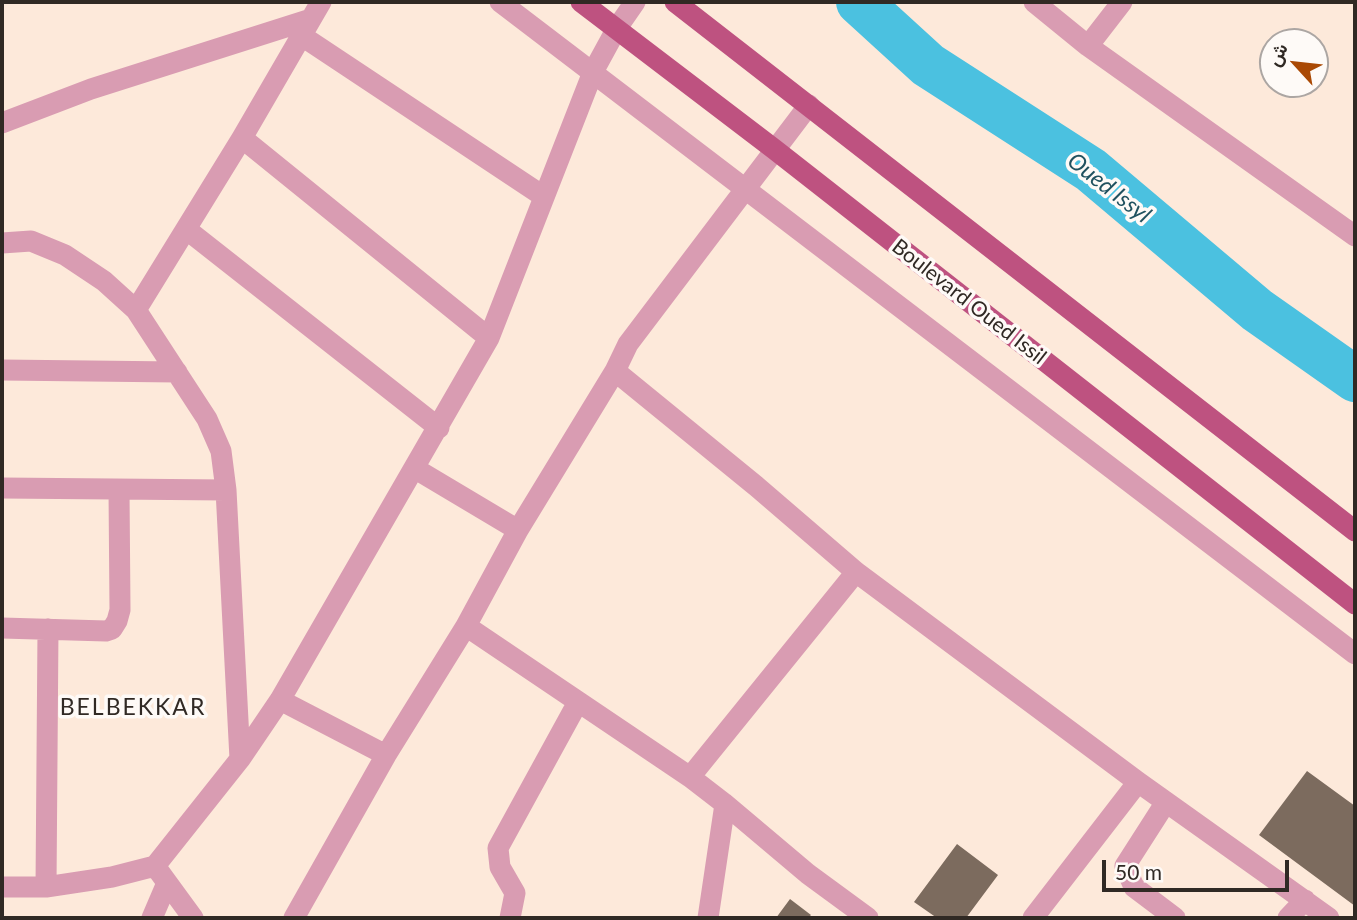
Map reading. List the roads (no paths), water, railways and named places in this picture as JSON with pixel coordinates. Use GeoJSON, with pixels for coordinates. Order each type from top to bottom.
{"type":"FeatureCollection","features":[{"type":"Feature","properties":{"kind":"main road","name":"Boulevard Oued Issil"},"geometry":{"type":"LineString","coordinates":[[581,2],[774,149],[1355,604]]}},
{"type":"Feature","properties":{"kind":"main road"},"geometry":{"type":"LineString","coordinates":[[675,2],[1355,531]]}},
{"type":"Feature","properties":{"kind":"street"},"geometry":{"type":"LineString","coordinates":[[500,2],[1355,654]]}},
{"type":"Feature","properties":{"kind":"street"},"geometry":{"type":"LineString","coordinates":[[152,918],[161,875],[280,700],[489,338],[593,72],[635,2]]}},
{"type":"Feature","properties":{"kind":"street"},"geometry":{"type":"LineString","coordinates":[[1034,2],[1088,46],[1355,236]]}},
{"type":"Feature","properties":{"kind":"street"},"geometry":{"type":"LineString","coordinates":[[1088,46],[1122,2]]}},
{"type":"Feature","properties":{"kind":"street"},"geometry":{"type":"LineString","coordinates":[[311,19],[543,196]]}},
{"type":"Feature","properties":{"kind":"street"},"geometry":{"type":"LineString","coordinates":[[2,123],[91,89],[311,19]]}},
{"type":"Feature","properties":{"kind":"street"},"geometry":{"type":"LineString","coordinates":[[136,310],[242,138],[311,19]]}},
{"type":"Feature","properties":{"kind":"street"},"geometry":{"type":"LineString","coordinates":[[294,918],[386,755],[466,626],[518,530],[615,371],[628,344],[809,105]]}},
{"type":"Feature","properties":{"kind":"street"},"geometry":{"type":"LineString","coordinates":[[242,138],[489,338]]}},
{"type":"Feature","properties":{"kind":"street"},"geometry":{"type":"LineString","coordinates":[[186,229],[439,428]]}},
{"type":"Feature","properties":{"kind":"street"},"geometry":{"type":"LineString","coordinates":[[2,243],[31,241],[65,255],[104,281],[136,310],[207,419],[220,451],[226,490],[240,759]]}},
{"type":"Feature","properties":{"kind":"street"},"geometry":{"type":"LineString","coordinates":[[2,370],[177,372]]}},
{"type":"Feature","properties":{"kind":"street"},"geometry":{"type":"LineString","coordinates":[[615,371],[856,572],[1138,782],[1329,918]]}},
{"type":"Feature","properties":{"kind":"street"},"geometry":{"type":"LineString","coordinates":[[414,468],[518,530]]}},
{"type":"Feature","properties":{"kind":"street"},"geometry":{"type":"LineString","coordinates":[[2,488],[226,490]]}},
{"type":"Feature","properties":{"kind":"street"},"geometry":{"type":"LineString","coordinates":[[2,628],[112,629],[120,610],[119,490]]}},
{"type":"Feature","properties":{"kind":"street"},"geometry":{"type":"LineString","coordinates":[[690,777],[856,572]]}},
{"type":"Feature","properties":{"kind":"street"},"geometry":{"type":"LineString","coordinates":[[466,626],[690,777],[808,874],[867,918]]}},
{"type":"Feature","properties":{"kind":"street"},"geometry":{"type":"LineString","coordinates":[[46,887],[48,629]]}},
{"type":"Feature","properties":{"kind":"street"},"geometry":{"type":"LineString","coordinates":[[280,700],[386,755]]}},
{"type":"Feature","properties":{"kind":"street"},"geometry":{"type":"LineString","coordinates":[[510,918],[515,893],[500,867],[498,848],[578,702]]}},
{"type":"Feature","properties":{"kind":"street"},"geometry":{"type":"LineString","coordinates":[[1033,918],[1138,782]]}},
{"type":"Feature","properties":{"kind":"street"},"geometry":{"type":"LineString","coordinates":[[1166,802],[1125,866],[1133,887],[1175,918]]}},
{"type":"Feature","properties":{"kind":"street"},"geometry":{"type":"LineString","coordinates":[[708,918],[725,804]]}},
{"type":"Feature","properties":{"kind":"street"},"geometry":{"type":"LineString","coordinates":[[2,887],[46,887],[112,877],[161,875]]}},
{"type":"Feature","properties":{"kind":"street"},"geometry":{"type":"LineString","coordinates":[[161,875],[193,918]]}},
{"type":"Feature","properties":{"kind":"street"},"geometry":{"type":"LineString","coordinates":[[1288,918],[1305,900]]}},
{"type":"Feature","properties":{"kind":"waterway","name":"Oued Issyl"},"geometry":{"type":"LineString","coordinates":[[859,2],[928,65],[1091,170],[1257,310],[1355,379]]}},
{"type":"Feature","properties":{"kind":"district","name":"BELBEKKAR"},"geometry":{"type":"Point","coordinates":[133,708]}}]}
